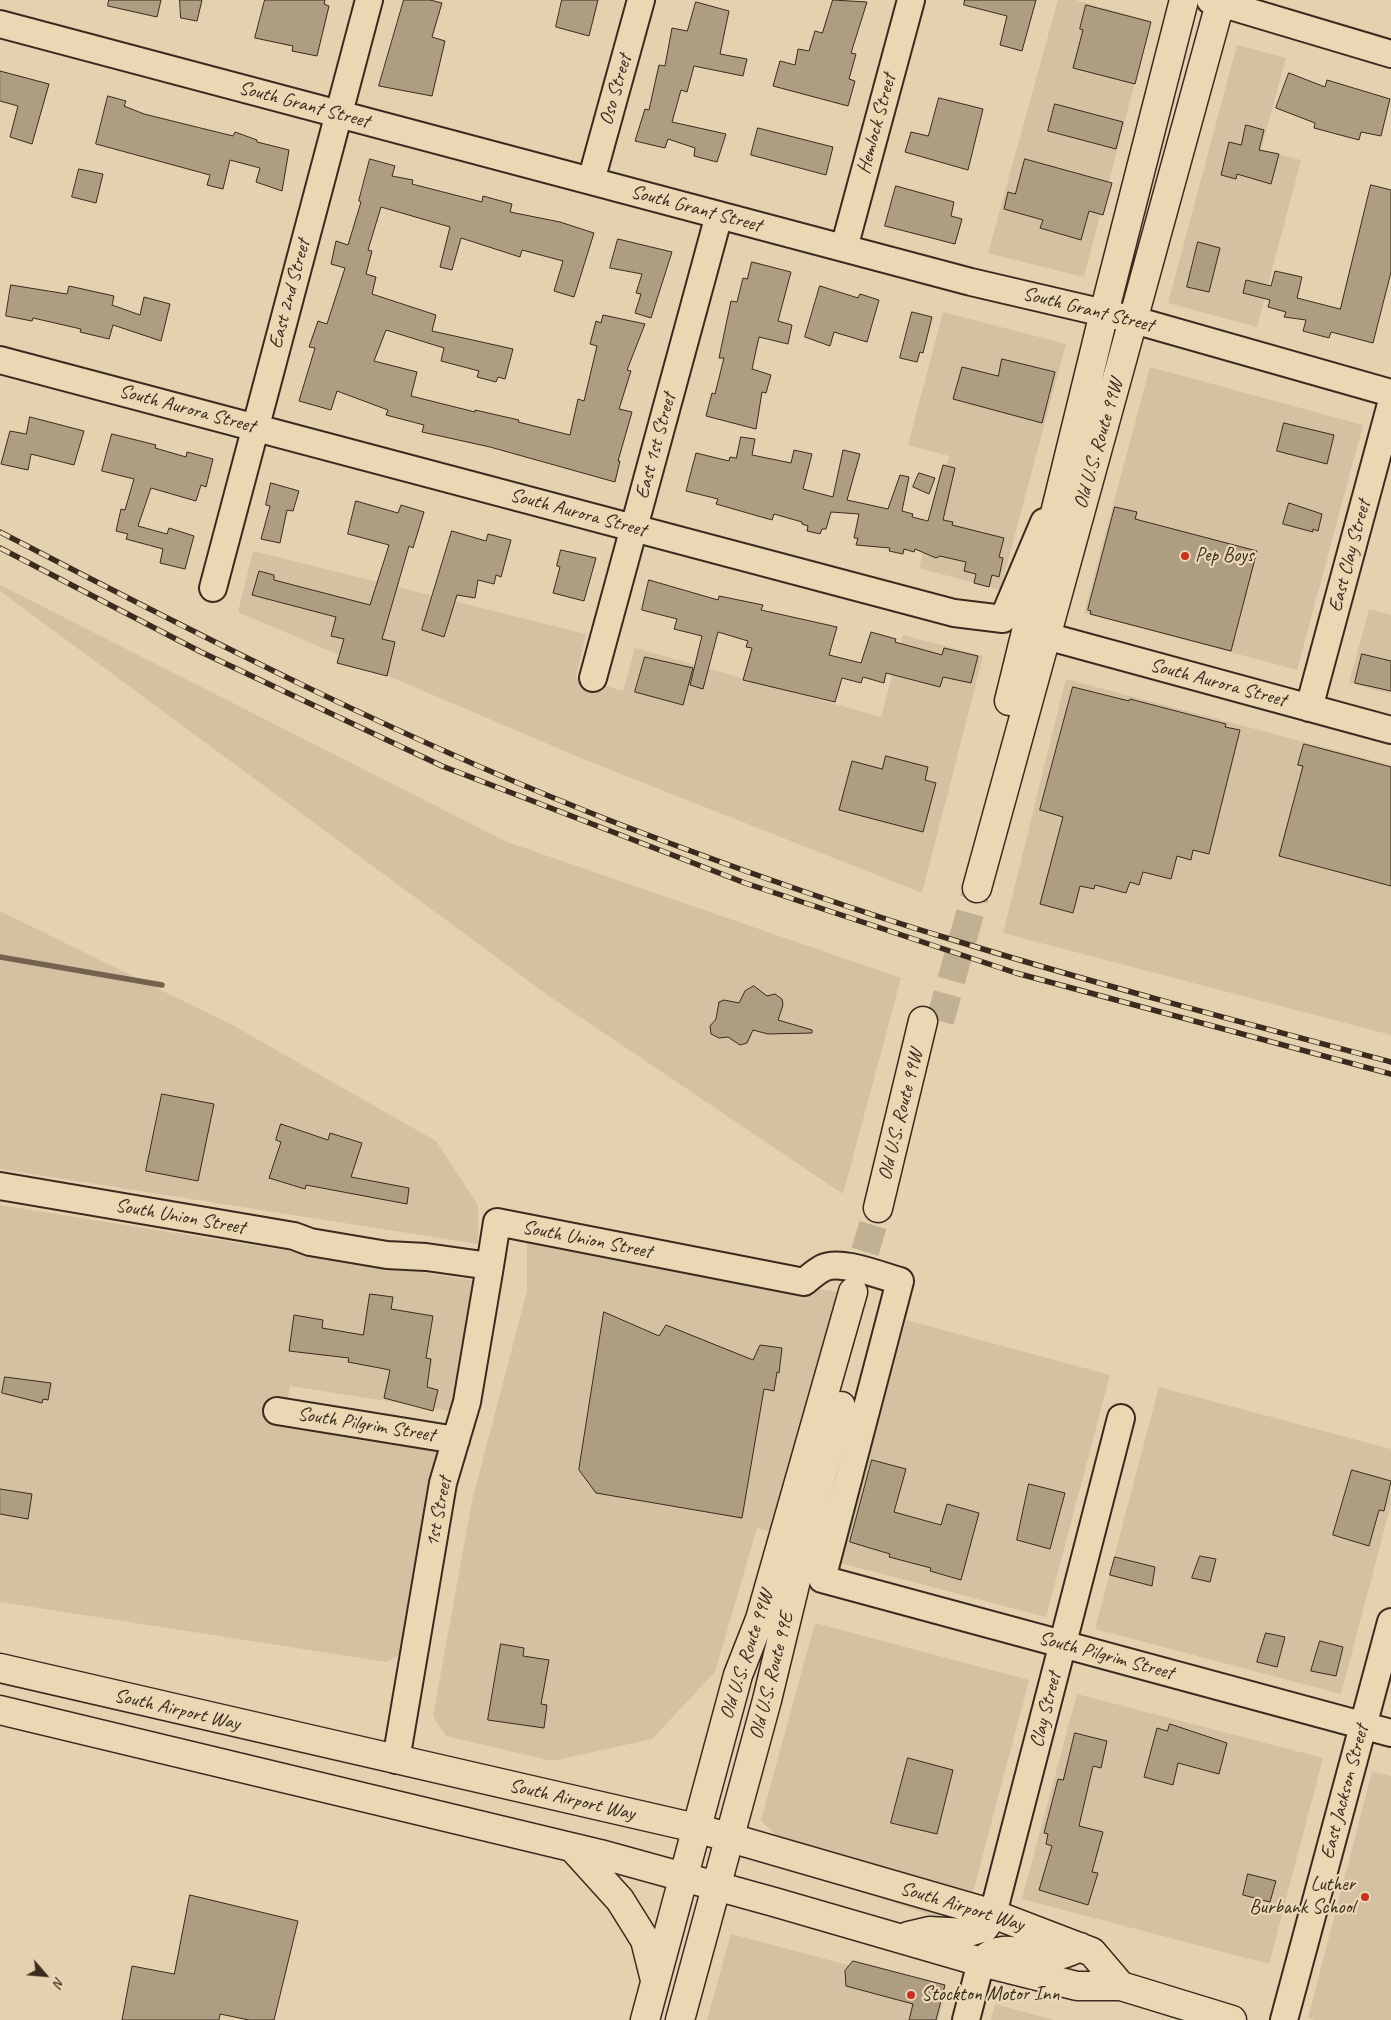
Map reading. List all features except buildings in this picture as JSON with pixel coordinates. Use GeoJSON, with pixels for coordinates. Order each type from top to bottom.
{"type":"FeatureCollection","features":[{"type":"Feature","properties":{"kind":"main road","name":"Old U.S. Route 99W"},"geometry":{"type":"LineString","coordinates":[[1184,0],[1104,313],[969,888],[1046,636],[1134,320],[1217,1]]}},
{"type":"Feature","properties":{"kind":"main road","name":"Old U.S. Route 99W"},"geometry":{"type":"LineString","coordinates":[[887,1208],[932,1021]]}},
{"type":"Feature","properties":{"kind":"main road","name":"Old U.S. Route 99W"},"geometry":{"type":"LineString","coordinates":[[645,2020],[738,1674],[760,1619],[863,1291],[862,1332]]}},
{"type":"Feature","properties":{"kind":"main road","name":"Old U.S. Route 99E"},"geometry":{"type":"LineString","coordinates":[[680,2020],[767,1700],[822,1473],[862,1332]]}},
{"type":"Feature","properties":{"kind":"main road","name":"South Airport Way"},"geometry":{"type":"LineString","coordinates":[[0,1668],[696,1828],[993,1914],[1092,1952],[1121,1986]]}},
{"type":"Feature","properties":{"kind":"main road","name":"South Airport Way"},"geometry":{"type":"LineString","coordinates":[[0,1710],[573,1848],[683,1876],[981,1962],[1077,1986],[1121,1986],[1232,2020]]}},
{"type":"Feature","properties":{"kind":"main road"},"geometry":{"type":"LineString","coordinates":[[396,1760],[398,1779],[405,1792],[420,1810]]}},
{"type":"Feature","properties":{"kind":"main road"},"geometry":{"type":"LineString","coordinates":[[573,1848],[620,1900],[636,1925],[645,1940],[656,1980]]}},
{"type":"Feature","properties":{"kind":"main road"},"geometry":{"type":"LineString","coordinates":[[899,1938],[929,1931],[966,1933],[984,1927],[993,1914]]}},
{"type":"Feature","properties":{"kind":"main road"},"geometry":{"type":"LineString","coordinates":[[981,1962],[987,1956],[996,1952],[1012,1950],[1058,1956],[1080,1947]]}},
{"type":"Feature","properties":{"kind":"street","name":"East 2nd Street"},"geometry":{"type":"LineString","coordinates":[[213,588],[369,0]]}},
{"type":"Feature","properties":{"kind":"street","name":"Oso Street"},"geometry":{"type":"LineString","coordinates":[[591,181],[641,0]]}},
{"type":"Feature","properties":{"kind":"street","name":"Hemlock Street"},"geometry":{"type":"LineString","coordinates":[[844,248],[911,0]]}},
{"type":"Feature","properties":{"kind":"street"},"geometry":{"type":"LineString","coordinates":[[1217,1],[1391,54]]}},
{"type":"Feature","properties":{"kind":"street","name":"South Grant Street"},"geometry":{"type":"LineString","coordinates":[[0,24],[971,282],[1134,320],[1391,393]]}},
{"type":"Feature","properties":{"kind":"street","name":"East 1st Street"},"geometry":{"type":"LineString","coordinates":[[593,678],[719,215]]}},
{"type":"Feature","properties":{"kind":"street","name":"South Aurora Street"},"geometry":{"type":"LineString","coordinates":[[0,360],[954,612],[1003,619],[1066,472]]}},
{"type":"Feature","properties":{"kind":"street","name":"East Clay Street"},"geometry":{"type":"LineString","coordinates":[[1309,708],[1391,404]]}},
{"type":"Feature","properties":{"kind":"street","name":"South Aurora Street"},"geometry":{"type":"LineString","coordinates":[[1046,636],[1391,730]]}},
{"type":"Feature","properties":{"kind":"street","name":"South Union Street"},"geometry":{"type":"LineString","coordinates":[[0,1186],[294,1236],[310,1242],[387,1255],[426,1257],[490,1266],[497,1222],[804,1282],[824,1268],[832,1265],[847,1266],[900,1281],[822,1579]]}},
{"type":"Feature","properties":{"kind":"street","name":"1st Street"},"geometry":{"type":"LineString","coordinates":[[396,1760],[443,1483],[467,1402],[490,1266]]}},
{"type":"Feature","properties":{"kind":"street","name":"South Pilgrim Street"},"geometry":{"type":"LineString","coordinates":[[277,1411],[456,1440]]}},
{"type":"Feature","properties":{"kind":"street","name":"Clay Street"},"geometry":{"type":"LineString","coordinates":[[993,1914],[1121,1418]]}},
{"type":"Feature","properties":{"kind":"street","name":"South Pilgrim Street"},"geometry":{"type":"LineString","coordinates":[[822,1579],[1391,1733]]}},
{"type":"Feature","properties":{"kind":"street","name":"East Jackson Street"},"geometry":{"type":"LineString","coordinates":[[1284,2020],[1391,1622]]}},
{"type":"Feature","properties":{"kind":"street"},"geometry":{"type":"LineString","coordinates":[[966,2020],[981,1962]]}},
{"type":"Feature","properties":{"kind":"shaded area"},"geometry":{"type":"Polygon","coordinates":[[[1058,0],[1075,0],[1151,21],[1084,277],[988,253],[1058,0]]]}},
{"type":"Feature","properties":{"kind":"shaded area"},"geometry":{"type":"Polygon","coordinates":[[[1237,45],[1286,58],[1261,150],[1301,160],[1257,327],[1168,303],[1237,45]]]}},
{"type":"Feature","properties":{"kind":"shaded area"},"geometry":{"type":"Polygon","coordinates":[[[943,312],[1066,344],[1000,590],[919,568],[949,456],[908,445],[943,312]]]}},
{"type":"Feature","properties":{"kind":"shaded area"},"geometry":{"type":"Polygon","coordinates":[[[1150,367],[1363,425],[1297,670],[1084,613],[1150,367]]]}},
{"type":"Feature","properties":{"kind":"shaded area"},"geometry":{"type":"Polygon","coordinates":[[[253,551],[586,634],[576,677],[623,691],[635,648],[881,717],[903,635],[983,656],[922,893],[581,758],[238,612],[253,551]]]}},
{"type":"Feature","properties":{"kind":"shaded area"},"geometry":{"type":"Polygon","coordinates":[[[0,585],[507,842],[901,978],[843,1194],[549,996],[0,591],[0,585]]]}},
{"type":"Feature","properties":{"kind":"shaded area"},"geometry":{"type":"Polygon","coordinates":[[[1369,609],[1391,615],[1391,694],[1349,683],[1369,609]]]}},
{"type":"Feature","properties":{"kind":"shaded area"},"geometry":{"type":"Polygon","coordinates":[[[1066,679],[1391,765],[1391,1035],[1003,933],[1066,679]]]}},
{"type":"Feature","properties":{"kind":"shaded area"},"geometry":{"type":"Polygon","coordinates":[[[0,911],[234,1026],[436,1141],[478,1205],[478,1244],[0,1169],[0,911]]]}},
{"type":"Feature","properties":{"kind":"shaded area"},"geometry":{"type":"Polygon","coordinates":[[[0,1205],[477,1281],[456,1412],[290,1386],[286,1410],[448,1436],[404,1652],[387,1662],[0,1602],[0,1205]]]}},
{"type":"Feature","properties":{"kind":"shaded area"},"geometry":{"type":"Polygon","coordinates":[[[527,1238],[843,1293],[778,1533],[757,1528],[715,1672],[652,1739],[552,1761],[446,1736],[433,1716],[472,1501],[527,1291],[527,1238]]]}},
{"type":"Feature","properties":{"kind":"shaded area"},"geometry":{"type":"Polygon","coordinates":[[[906,1320],[1110,1375],[1046,1617],[841,1563],[906,1320]]]}},
{"type":"Feature","properties":{"kind":"shaded area"},"geometry":{"type":"Polygon","coordinates":[[[1159,1387],[1391,1449],[1391,1504],[1341,1694],[1095,1629],[1159,1387]]]}},
{"type":"Feature","properties":{"kind":"shaded area"},"geometry":{"type":"Polygon","coordinates":[[[815,1623],[1029,1680],[964,1926],[818,1878],[761,1820],[815,1623]]]}},
{"type":"Feature","properties":{"kind":"shaded area"},"geometry":{"type":"Polygon","coordinates":[[[1077,1694],[1323,1758],[1269,1964],[1022,1899],[1077,1694]]]}},
{"type":"Feature","properties":{"kind":"shaded area","name":"Luther Burbank School"},"geometry":{"type":"Polygon","coordinates":[[[1372,1772],[1391,1776],[1391,2020],[1314,2020],[1308,2018],[1372,1772]]]}},
{"type":"Feature","properties":{"kind":"shaded area"},"geometry":{"type":"Polygon","coordinates":[[[731,1934],[946,1991],[938,2020],[707,2020],[731,1934]]]}},
{"type":"Feature","properties":{"kind":"shaded area"},"geometry":{"type":"Polygon","coordinates":[[[995,2004],[1054,2020],[991,2020],[995,2004]]]}},
{"type":"Feature","properties":{"kind":"waterway"},"geometry":{"type":"LineString","coordinates":[[0,957],[162,985]]}},
{"type":"Feature","properties":{"kind":"tunnel"},"geometry":{"type":"LineString","coordinates":[[940,1021],[977,888]]}},
{"type":"Feature","properties":{"kind":"tunnel"},"geometry":{"type":"LineString","coordinates":[[853,1292],[878,1208]]}},
{"type":"Feature","properties":{"kind":"railway"},"geometry":{"type":"LineString","coordinates":[[0,532],[308,688],[464,760],[624,826],[786,886],[1005,956],[1225,1018],[1391,1062]]}},
{"type":"Feature","properties":{"kind":"railway"},"geometry":{"type":"LineString","coordinates":[[0,548],[201,652],[442,766],[745,883],[1016,973],[1391,1074]]}},
{"type":"Feature","properties":{"kind":"place","name":"Pep Boys"},"geometry":{"type":"Point","coordinates":[1185,556]}},
{"type":"Feature","properties":{"kind":"place","name":"Luther Burbank School"},"geometry":{"type":"Point","coordinates":[1365,1897]}},
{"type":"Feature","properties":{"kind":"place","name":"Stockton Motor Inn"},"geometry":{"type":"Point","coordinates":[911,1995]}}]}
